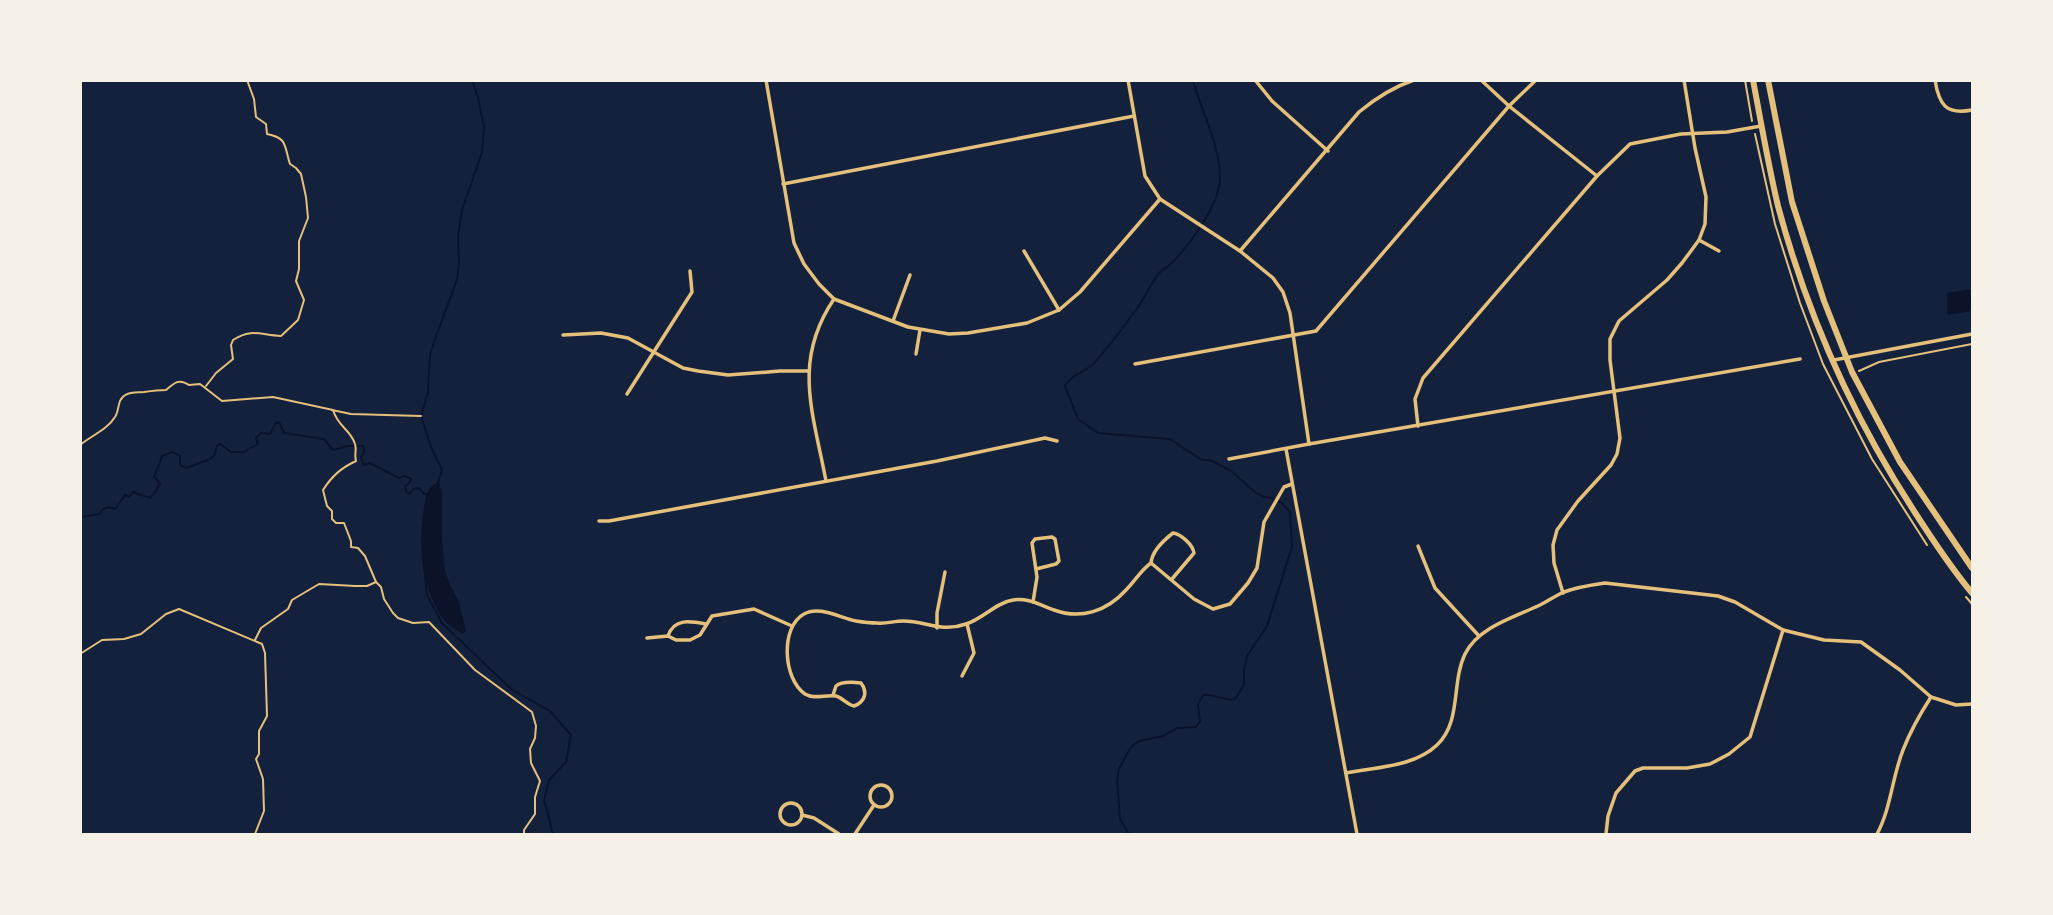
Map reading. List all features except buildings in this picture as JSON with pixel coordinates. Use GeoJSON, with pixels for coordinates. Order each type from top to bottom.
{"type":"FeatureCollection","features":[{"type":"Feature","properties":{"kind":"main road"},"geometry":{"type":"LineString","coordinates":[[1753,80],[1768,164],[1786,232],[1810,306],[1832,361],[1866,431],[1900,489],[1931,538],[1972,593]]}},
{"type":"Feature","properties":{"kind":"main road"},"geometry":{"type":"LineString","coordinates":[[1768,80],[1792,202],[1824,301],[1847,358],[1899,462],[1972,568]]}},
{"type":"Feature","properties":{"kind":"street"},"geometry":{"type":"LineString","coordinates":[[766,80],[794,243],[804,264],[818,284],[834,299],[920,330],[949,334],[976,332],[1027,323],[1059,310],[1080,292],[1160,199]]}},
{"type":"Feature","properties":{"kind":"street"},"geometry":{"type":"LineString","coordinates":[[1128,80],[1145,176],[1160,199],[1240,251],[1273,278],[1283,292],[1290,313],[1309,444]]}},
{"type":"Feature","properties":{"kind":"street"},"geometry":{"type":"LineString","coordinates":[[1255,80],[1272,101],[1328,151]]}},
{"type":"Feature","properties":{"kind":"street"},"geometry":{"type":"LineString","coordinates":[[1240,251],[1359,112],[1376,98],[1414,80]]}},
{"type":"Feature","properties":{"kind":"street"},"geometry":{"type":"LineString","coordinates":[[1481,80],[1509,106],[1597,176]]}},
{"type":"Feature","properties":{"kind":"street"},"geometry":{"type":"LineString","coordinates":[[1135,364],[1316,331],[1509,106],[1536,80]]}},
{"type":"Feature","properties":{"kind":"street"},"geometry":{"type":"LineString","coordinates":[[1563,593],[1554,563],[1553,545],[1557,530],[1611,465],[1617,454],[1620,438],[1610,360],[1610,339],[1619,321],[1667,280],[1699,240],[1705,224],[1706,197],[1684,80]]}},
{"type":"Feature","properties":{"kind":"street"},"geometry":{"type":"LineString","coordinates":[[1935,80],[1938,98],[1947,108],[1957,112],[1972,110]]}},
{"type":"Feature","properties":{"kind":"street"},"geometry":{"type":"LineString","coordinates":[[783,184],[1134,116]]}},
{"type":"Feature","properties":{"kind":"street"},"geometry":{"type":"LineString","coordinates":[[1418,426],[1415,399],[1423,378],[1597,176],[1630,144],[1692,133],[1727,132],[1761,126]]}},
{"type":"Feature","properties":{"kind":"street"},"geometry":{"type":"LineString","coordinates":[[1699,240],[1719,251]]}},
{"type":"Feature","properties":{"kind":"street"},"geometry":{"type":"LineString","coordinates":[[1024,251],[1059,310]]}},
{"type":"Feature","properties":{"kind":"street"},"geometry":{"type":"LineString","coordinates":[[627,394],[692,292],[690,271]]}},
{"type":"Feature","properties":{"kind":"street"},"geometry":{"type":"LineString","coordinates":[[893,321],[910,275]]}},
{"type":"Feature","properties":{"kind":"street"},"geometry":{"type":"LineString","coordinates":[[826,481],[810,397],[808,371],[814,335],[834,299]]}},
{"type":"Feature","properties":{"kind":"street"},"geometry":{"type":"LineString","coordinates":[[916,354],[920,330]]}},
{"type":"Feature","properties":{"kind":"street"},"geometry":{"type":"LineString","coordinates":[[564,335],[601,333],[628,338],[683,368],[728,375],[780,370],[808,371]]}},
{"type":"Feature","properties":{"kind":"street"},"geometry":{"type":"LineString","coordinates":[[1832,361],[1972,334]]}},
{"type":"Feature","properties":{"kind":"street"},"geometry":{"type":"LineString","coordinates":[[1229,459],[1800,359]]}},
{"type":"Feature","properties":{"kind":"street"},"geometry":{"type":"LineString","coordinates":[[599,521],[937,461],[1045,438],[1057,442]]}},
{"type":"Feature","properties":{"kind":"street"},"geometry":{"type":"LineString","coordinates":[[1286,449],[1357,835]]}},
{"type":"Feature","properties":{"kind":"street"},"geometry":{"type":"LineString","coordinates":[[1151,563],[1194,598],[1213,608],[1230,604],[1257,568],[1264,523],[1268,514],[1284,488],[1292,484]]}},
{"type":"Feature","properties":{"kind":"street"},"geometry":{"type":"LineString","coordinates":[[833,695],[835,686],[847,683],[861,683],[866,694],[854,706],[833,695],[820,698],[806,694],[795,683],[789,669],[787,653],[792,625],[805,613],[822,611],[854,621],[904,621],[937,628],[967,624],[1004,602],[1017,599],[1058,612],[1083,615],[1104,608],[1124,592],[1151,563],[1152,556],[1171,533],[1178,534],[1194,548],[1194,553],[1172,579]]}},
{"type":"Feature","properties":{"kind":"street"},"geometry":{"type":"LineString","coordinates":[[1033,602],[1037,584],[1032,546],[1034,541],[1050,536],[1054,538],[1058,563],[1036,569]]}},
{"type":"Feature","properties":{"kind":"street"},"geometry":{"type":"LineString","coordinates":[[1418,546],[1435,588],[1479,636]]}},
{"type":"Feature","properties":{"kind":"street"},"geometry":{"type":"LineString","coordinates":[[937,628],[937,613],[945,572]]}},
{"type":"Feature","properties":{"kind":"street"},"geometry":{"type":"LineString","coordinates":[[1346,773],[1421,757],[1438,744],[1452,719],[1465,653],[1479,636],[1563,593],[1605,583],[1700,593],[1735,602],[1783,630],[1824,640],[1861,642],[1931,697],[1956,705],[1972,704]]}},
{"type":"Feature","properties":{"kind":"street"},"geometry":{"type":"LineString","coordinates":[[647,638],[668,636],[676,640],[690,640],[701,635],[712,616],[754,609],[792,625]]}},
{"type":"Feature","properties":{"kind":"street"},"geometry":{"type":"LineString","coordinates":[[668,636],[675,624],[706,624]]}},
{"type":"Feature","properties":{"kind":"street"},"geometry":{"type":"LineString","coordinates":[[962,676],[974,653],[967,624]]}},
{"type":"Feature","properties":{"kind":"street"},"geometry":{"type":"LineString","coordinates":[[1606,835],[1608,816],[1616,793],[1635,771],[1643,768],[1687,768],[1710,764],[1730,754],[1750,737],[1783,630]]}},
{"type":"Feature","properties":{"kind":"street"},"geometry":{"type":"LineString","coordinates":[[1877,835],[1888,809],[1903,751],[1931,697]]}},
{"type":"Feature","properties":{"kind":"street"},"geometry":{"type":"LineString","coordinates":[[882,785],[888,788],[892,795],[890,802],[881,807],[874,805],[870,796],[872,789],[882,785]]}},
{"type":"Feature","properties":{"kind":"street"},"geometry":{"type":"LineString","coordinates":[[791,803],[801,808],[803,815],[800,822],[790,825],[781,819],[780,812],[784,806],[791,803]]}},
{"type":"Feature","properties":{"kind":"street"},"geometry":{"type":"LineString","coordinates":[[855,835],[874,805]]}},
{"type":"Feature","properties":{"kind":"street"},"geometry":{"type":"LineString","coordinates":[[803,815],[814,818],[838,835]]}},
{"type":"Feature","properties":{"kind":"path"},"geometry":{"type":"LineString","coordinates":[[205,387],[216,373],[233,359],[233,340],[243,333],[281,336],[298,320],[303,300],[296,281],[299,270],[299,241],[307,218],[301,174],[290,164],[280,137],[267,134],[266,124],[256,117],[254,99],[247,80]]}},
{"type":"Feature","properties":{"kind":"path"},"geometry":{"type":"LineString","coordinates":[[1864,370],[1879,362],[1972,344]]}},
{"type":"Feature","properties":{"kind":"path"},"geometry":{"type":"LineString","coordinates":[[80,445],[103,430],[116,417],[125,395],[136,391],[142,393],[166,390],[175,382],[183,382],[189,386],[200,384],[222,401]]}},
{"type":"Feature","properties":{"kind":"path"},"geometry":{"type":"LineString","coordinates":[[200,384],[222,401],[272,397],[351,414],[421,416]]}},
{"type":"Feature","properties":{"kind":"path"},"geometry":{"type":"LineString","coordinates":[[333,410],[340,425],[354,442],[356,461],[334,474],[323,490],[327,506],[332,511],[332,519],[336,523],[344,523],[351,547],[358,548],[365,556],[376,582],[381,587],[384,599],[398,618],[414,623],[429,622],[475,670],[532,712],[536,726],[530,749],[531,763],[540,781],[535,797],[535,814],[524,830],[524,835]]}},
{"type":"Feature","properties":{"kind":"path"},"geometry":{"type":"LineString","coordinates":[[254,640],[261,628],[288,609],[292,600],[320,584],[366,586],[376,582]]}},
{"type":"Feature","properties":{"kind":"path"},"geometry":{"type":"LineString","coordinates":[[80,654],[102,640],[124,639],[141,634],[166,614],[179,609],[262,644],[265,653],[267,716],[259,731],[259,754],[256,759],[263,779],[264,811],[255,835]]}},
{"type":"Feature","properties":{"kind":"water"},"geometry":{"type":"Polygon","coordinates":[[[1972,289],[1972,311],[1949,315],[1947,293],[1972,289]]]}},
{"type":"Feature","properties":{"kind":"water"},"geometry":{"type":"Polygon","coordinates":[[[439,482],[442,493],[445,571],[459,602],[466,631],[462,634],[441,616],[429,592],[421,554],[425,501],[430,488],[439,482]]]}},
{"type":"Feature","properties":{"kind":"waterway"},"geometry":{"type":"LineString","coordinates":[[438,483],[442,470],[421,416],[428,392],[430,355],[457,280],[458,236],[462,210],[482,152],[484,128],[472,80]]}},
{"type":"Feature","properties":{"kind":"waterway"},"geometry":{"type":"LineString","coordinates":[[1193,80],[1217,154],[1220,179],[1215,200],[1195,235],[1173,262],[1160,272],[1108,346],[1093,364],[1065,386],[1078,419],[1098,433],[1170,439],[1202,460],[1210,460],[1231,471],[1255,492],[1283,504]]}},
{"type":"Feature","properties":{"kind":"waterway"},"geometry":{"type":"LineString","coordinates":[[80,517],[100,514],[103,509],[109,507],[115,509],[125,495],[129,497],[133,492],[150,498],[160,483],[154,477],[162,456],[173,452],[180,456],[180,465],[186,468],[208,460],[215,455],[220,444],[231,452],[244,452],[258,444],[256,438],[261,433],[270,434],[279,422],[284,433],[324,439],[333,450],[363,446],[361,458],[364,465],[370,463],[399,478],[405,476],[411,479],[405,486],[409,494],[419,488],[424,494],[429,494]]}},
{"type":"Feature","properties":{"kind":"waterway"},"geometry":{"type":"LineString","coordinates":[[1129,834],[1120,819],[1117,781],[1119,769],[1133,745],[1163,736],[1177,728],[1196,727],[1200,721],[1198,704],[1203,695],[1235,699],[1244,685],[1247,656],[1267,626],[1292,547],[1290,512],[1282,503]]}},
{"type":"Feature","properties":{"kind":"waterway"},"geometry":{"type":"LineString","coordinates":[[424,567],[427,595],[442,623],[511,689],[550,711],[571,735],[566,762],[549,780],[544,800],[553,834]]}}]}
